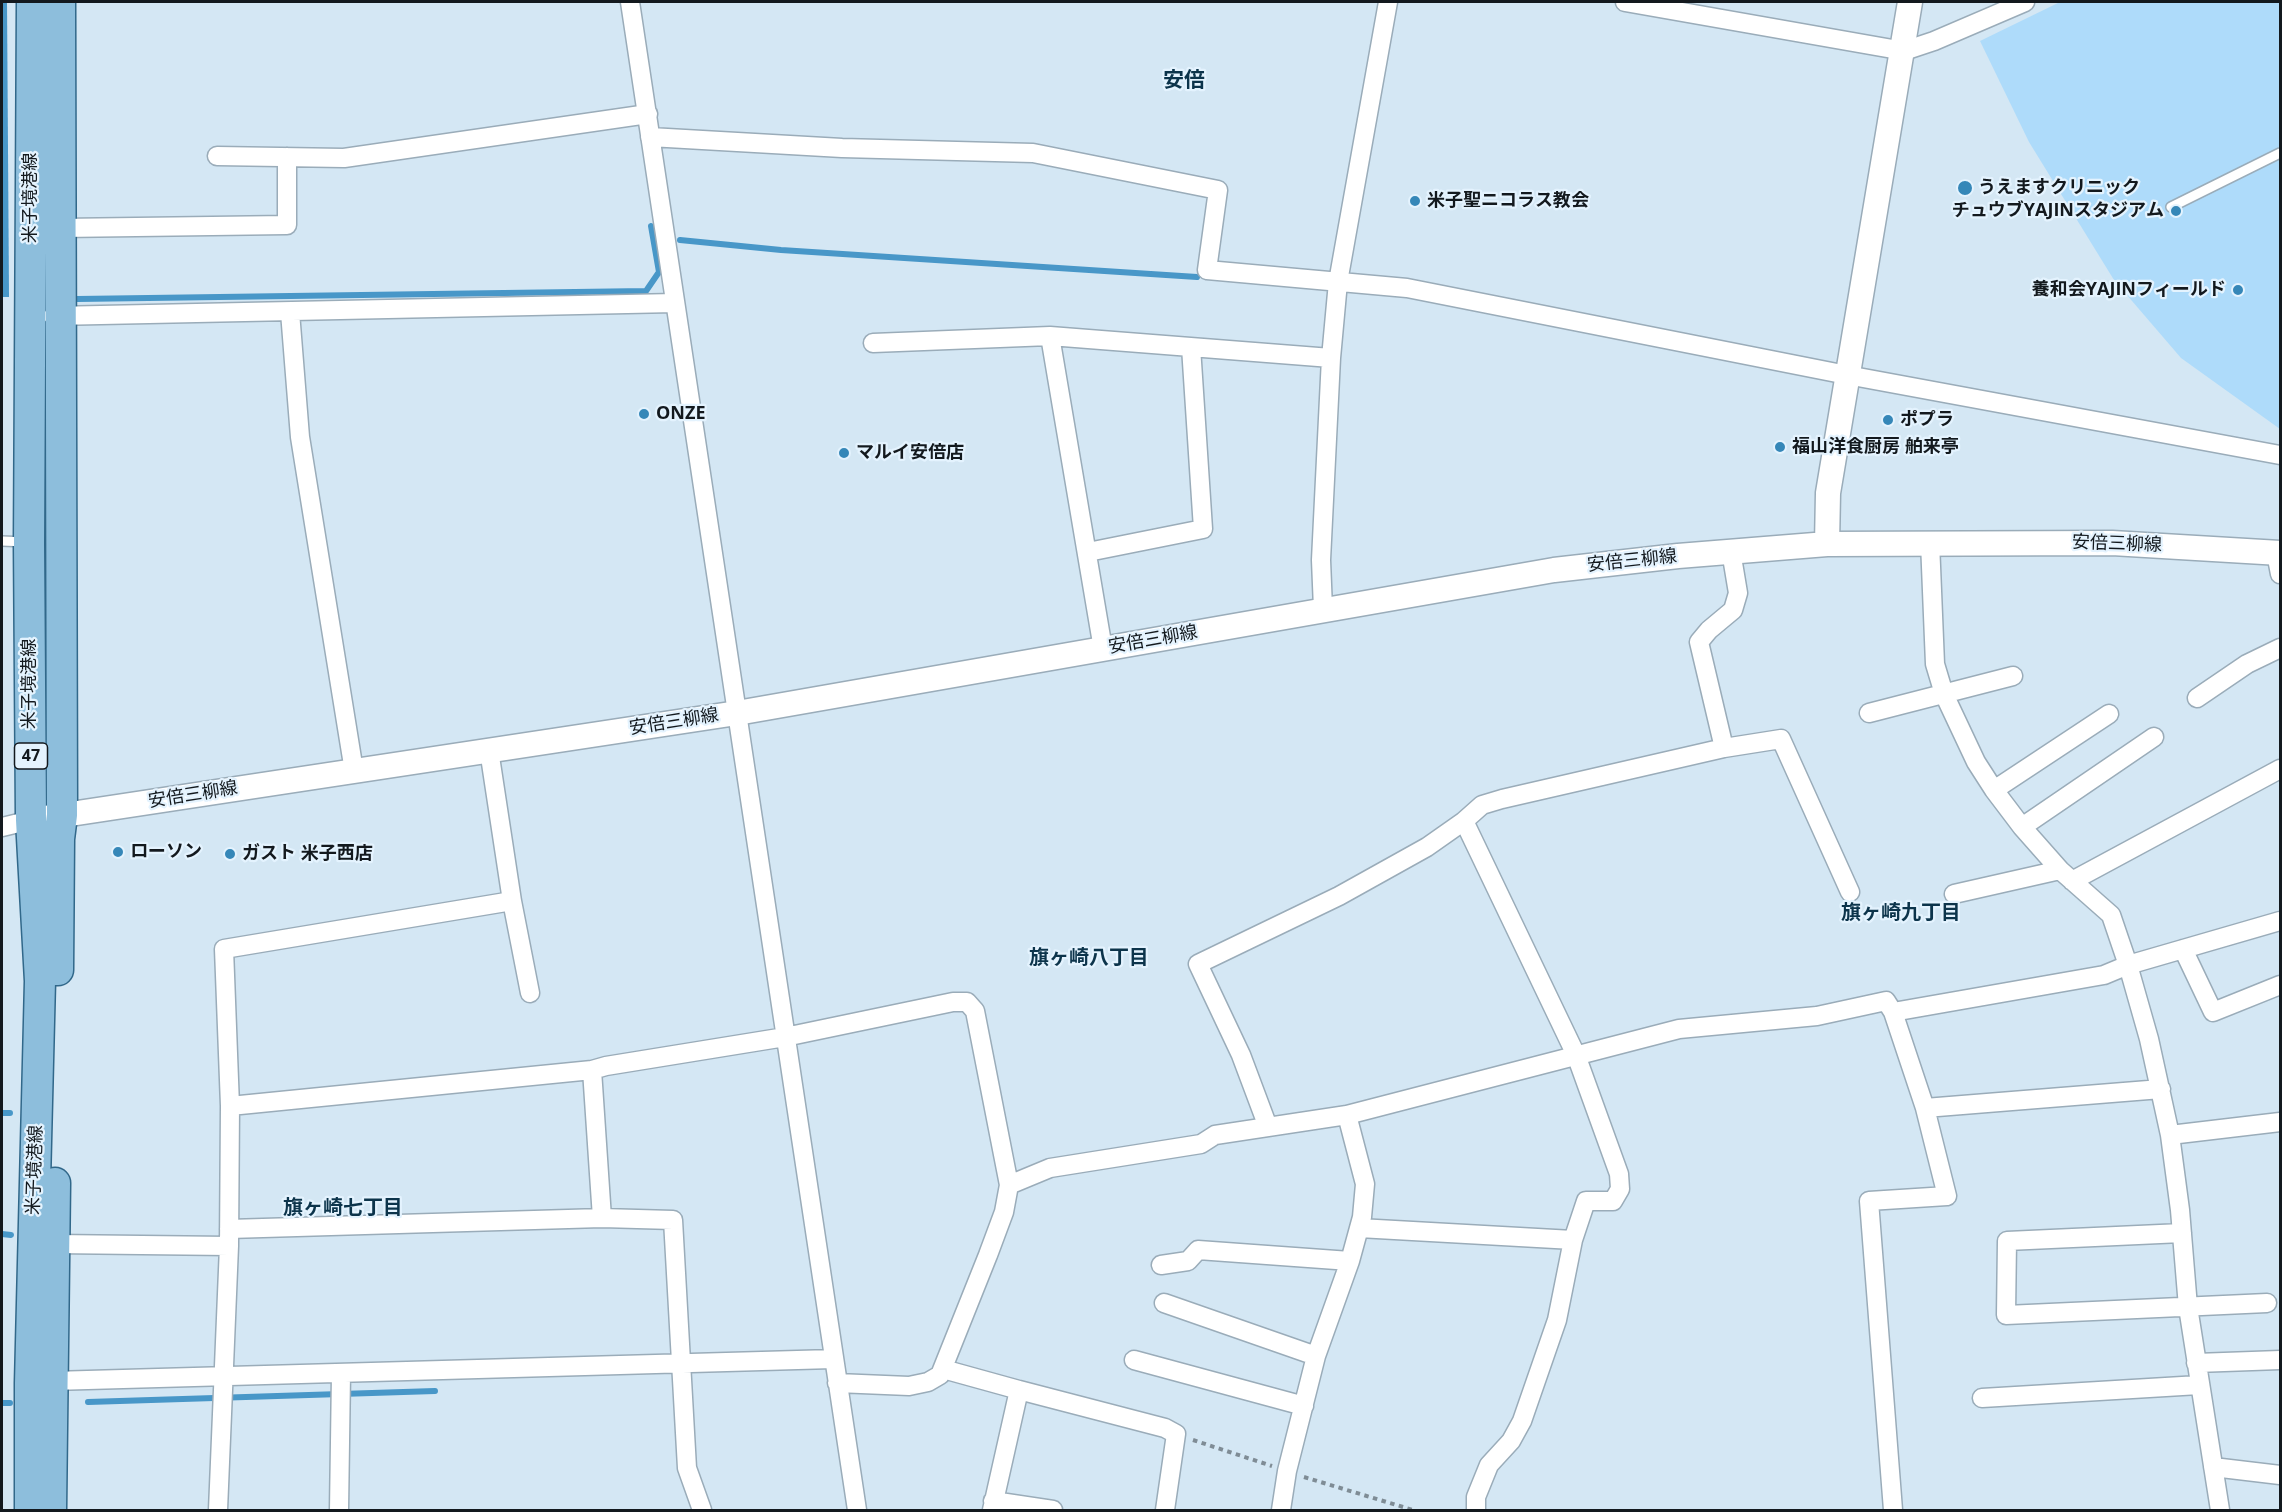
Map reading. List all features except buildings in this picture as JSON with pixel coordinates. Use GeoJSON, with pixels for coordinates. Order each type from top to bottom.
{"type":"FeatureCollection","features":[{"type":"Feature","properties":{"kind":"main road","name":"米子境港線"},"geometry":{"type":"LineString","coordinates":[[30,1510],[33,1240],[40,981],[15,542],[30,317],[32,2]]}},
{"type":"Feature","properties":{"kind":"main road","name":"米子境港線"},"geometry":{"type":"LineString","coordinates":[[51,1510],[59,839],[62,815],[60,2]]}},
{"type":"Feature","properties":{"kind":"street"},"geometry":{"type":"LineString","coordinates":[[630,2],[857,1510]]}},
{"type":"Feature","properties":{"kind":"street"},"geometry":{"type":"LineString","coordinates":[[1323,609],[1321,560],[1331,358],[1338,282],[1388,2]]}},
{"type":"Feature","properties":{"kind":"street"},"geometry":{"type":"LineString","coordinates":[[1625,2],[1904,51],[1934,41],[2025,2]]}},
{"type":"Feature","properties":{"kind":"street"},"geometry":{"type":"LineString","coordinates":[[1827,544],[1828,493],[1846,375],[1904,51],[1910,2]]}},
{"type":"Feature","properties":{"kind":"street"},"geometry":{"type":"LineString","coordinates":[[217,156],[344,158],[648,114]]}},
{"type":"Feature","properties":{"kind":"street"},"geometry":{"type":"LineString","coordinates":[[650,137],[842,148],[1033,153],[1218,190],[1207,270],[1407,288],[1846,375],[2280,455]]}},
{"type":"Feature","properties":{"kind":"street"},"geometry":{"type":"LineString","coordinates":[[61,228],[287,225],[286,157]]}},
{"type":"Feature","properties":{"kind":"street"},"geometry":{"type":"LineString","coordinates":[[30,317],[675,303]]}},
{"type":"Feature","properties":{"kind":"street"},"geometry":{"type":"LineString","coordinates":[[290,312],[300,437],[354,771]]}},
{"type":"Feature","properties":{"kind":"street"},"geometry":{"type":"LineString","coordinates":[[873,343],[1050,336],[1331,358]]}},
{"type":"Feature","properties":{"kind":"street"},"geometry":{"type":"LineString","coordinates":[[1050,336],[1103,649]]}},
{"type":"Feature","properties":{"kind":"street"},"geometry":{"type":"LineString","coordinates":[[1088,552],[1203,529],[1191,347]]}},
{"type":"Feature","properties":{"kind":"street"},"geometry":{"type":"LineString","coordinates":[[1930,542],[1935,664],[1944,694],[1976,762],[1994,790],[2022,827],[2066,875],[2111,915],[2128,965],[2161,1089],[2170,1135],[2188,1307],[2220,1510]]}},
{"type":"Feature","properties":{"kind":"street","name":"安倍三柳線"},"geometry":{"type":"LineString","coordinates":[[32,820],[737,712],[1554,570],[1731,551],[1827,544],[1930,542],[2112,543],[2279,560]]}},
{"type":"Feature","properties":{"kind":"street"},"geometry":{"type":"LineString","coordinates":[[1724,748],[1699,642],[1709,630],[1734,610],[1738,593],[1731,551]]}},
{"type":"Feature","properties":{"kind":"street"},"geometry":{"type":"LineString","coordinates":[[2198,698],[2247,664],[2280,648]]}},
{"type":"Feature","properties":{"kind":"street"},"geometry":{"type":"LineString","coordinates":[[1869,713],[2013,675]]}},
{"type":"Feature","properties":{"kind":"street"},"geometry":{"type":"LineString","coordinates":[[1994,790],[2109,714]]}},
{"type":"Feature","properties":{"kind":"street"},"geometry":{"type":"LineString","coordinates":[[2022,827],[2154,737]]}},
{"type":"Feature","properties":{"kind":"street"},"geometry":{"type":"LineString","coordinates":[[1268,1127],[1241,1055],[1198,964],[1339,896],[1427,847],[1482,805],[1502,798],[1724,748],[1781,739],[1850,892]]}},
{"type":"Feature","properties":{"kind":"street"},"geometry":{"type":"LineString","coordinates":[[489,750],[512,901],[530,993]]}},
{"type":"Feature","properties":{"kind":"street"},"geometry":{"type":"LineString","coordinates":[[1954,894],[2066,875],[2280,769]]}},
{"type":"Feature","properties":{"kind":"street"},"geometry":{"type":"LineString","coordinates":[[2,827],[32,820]]}},
{"type":"Feature","properties":{"kind":"street"},"geometry":{"type":"LineString","coordinates":[[1464,820],[1576,1054],[1619,1174],[1620,1189],[1613,1201],[1586,1201],[1573,1240],[1557,1320],[1526,1410],[1511,1440],[1489,1465],[1476,1497],[1476,1510]]}},
{"type":"Feature","properties":{"kind":"street"},"geometry":{"type":"LineString","coordinates":[[218,1510],[229,1237],[230,1106],[224,949],[512,901]]}},
{"type":"Feature","properties":{"kind":"street"},"geometry":{"type":"LineString","coordinates":[[1893,1012],[2104,975],[2128,965],[2280,921]]}},
{"type":"Feature","properties":{"kind":"street"},"geometry":{"type":"LineString","coordinates":[[2183,949],[2213,1012],[2280,985]]}},
{"type":"Feature","properties":{"kind":"street"},"geometry":{"type":"LineString","coordinates":[[1010,1185],[1050,1168],[1201,1144],[1215,1135],[1347,1115],[1679,1029],[1817,1017],[1886,1001],[1893,1012],[1925,1108],[1947,1196],[1869,1201],[1893,1510]]}},
{"type":"Feature","properties":{"kind":"street"},"geometry":{"type":"LineString","coordinates":[[230,1106],[592,1070],[785,1037],[953,1002],[967,1002],[975,1011],[1010,1185],[1004,1212],[940,1375],[928,1382],[909,1386],[837,1383]]}},
{"type":"Feature","properties":{"kind":"street"},"geometry":{"type":"LineString","coordinates":[[592,1070],[602,1218]]}},
{"type":"Feature","properties":{"kind":"street"},"geometry":{"type":"LineString","coordinates":[[1925,1108],[2161,1089]]}},
{"type":"Feature","properties":{"kind":"street"},"geometry":{"type":"LineString","coordinates":[[1281,1510],[1287,1472],[1316,1356],[1350,1261],[1359,1228],[1365,1184],[1347,1115]]}},
{"type":"Feature","properties":{"kind":"street"},"geometry":{"type":"LineString","coordinates":[[2170,1135],[2280,1122]]}},
{"type":"Feature","properties":{"kind":"street"},"geometry":{"type":"LineString","coordinates":[[54,1244],[602,1218],[673,1220],[687,1468],[702,1510]]}},
{"type":"Feature","properties":{"kind":"street"},"geometry":{"type":"LineString","coordinates":[[1359,1228],[1573,1240]]}},
{"type":"Feature","properties":{"kind":"street"},"geometry":{"type":"LineString","coordinates":[[2182,1233],[2007,1241],[2006,1315],[2267,1303]]}},
{"type":"Feature","properties":{"kind":"street"},"geometry":{"type":"LineString","coordinates":[[1161,1265],[1188,1262],[1198,1250],[1350,1261]]}},
{"type":"Feature","properties":{"kind":"street"},"geometry":{"type":"LineString","coordinates":[[1164,1303],[1316,1356]]}},
{"type":"Feature","properties":{"kind":"street"},"geometry":{"type":"LineString","coordinates":[[52,1381],[833,1359]]}},
{"type":"Feature","properties":{"kind":"street"},"geometry":{"type":"LineString","coordinates":[[1134,1360],[1304,1406]]}},
{"type":"Feature","properties":{"kind":"street"},"geometry":{"type":"LineString","coordinates":[[2196,1363],[2280,1360]]}},
{"type":"Feature","properties":{"kind":"street"},"geometry":{"type":"LineString","coordinates":[[943,1369],[1165,1428],[1176,1434],[1165,1510]]}},
{"type":"Feature","properties":{"kind":"street"},"geometry":{"type":"LineString","coordinates":[[339,1510],[341,1374]]}},
{"type":"Feature","properties":{"kind":"street"},"geometry":{"type":"LineString","coordinates":[[1982,1398],[2199,1385]]}},
{"type":"Feature","properties":{"kind":"street"},"geometry":{"type":"LineString","coordinates":[[1019,1390],[993,1506],[1053,1510]]}},
{"type":"Feature","properties":{"kind":"street"},"geometry":{"type":"LineString","coordinates":[[2212,1467],[2280,1475]]}},
{"type":"Feature","properties":{"kind":"lane"},"geometry":{"type":"LineString","coordinates":[[2171,207],[2280,153]]}},
{"type":"Feature","properties":{"kind":"shaded area"},"geometry":{"type":"Polygon","coordinates":[[[2,2],[7,2],[9,297],[2,297],[2,2]]]}},
{"type":"Feature","properties":{"kind":"shaded area","name":"チュウブYAJINスタジアム"},"geometry":{"type":"Polygon","coordinates":[[[2060,2],[2280,2],[2280,429],[2181,358],[2114,280],[2029,142],[1980,41],[2060,2]]]}},
{"type":"Feature","properties":{"kind":"waterway"},"geometry":{"type":"LineString","coordinates":[[77,299],[646,291],[659,272],[651,226]]}},
{"type":"Feature","properties":{"kind":"waterway"},"geometry":{"type":"LineString","coordinates":[[680,240],[781,250],[1197,277]]}},
{"type":"Feature","properties":{"kind":"waterway"},"geometry":{"type":"LineString","coordinates":[[2,1113],[10,1113]]}},
{"type":"Feature","properties":{"kind":"waterway"},"geometry":{"type":"LineString","coordinates":[[2,1234],[11,1235]]}},
{"type":"Feature","properties":{"kind":"waterway"},"geometry":{"type":"LineString","coordinates":[[88,1402],[435,1391]]}},
{"type":"Feature","properties":{"kind":"waterway"},"geometry":{"type":"LineString","coordinates":[[2,1403],[10,1403]]}},
{"type":"Feature","properties":{"kind":"place","name":"うえますクリニック"},"geometry":{"type":"Point","coordinates":[1965,188]}},
{"type":"Feature","properties":{"kind":"place","name":"米子聖ニコラス教会"},"geometry":{"type":"Point","coordinates":[1415,201]}},
{"type":"Feature","properties":{"kind":"place","name":"チュウブYAJINスタジアム"},"geometry":{"type":"Point","coordinates":[2176,211]}},
{"type":"Feature","properties":{"kind":"place","name":"養和会YAJINフィールド"},"geometry":{"type":"Point","coordinates":[2238,290]}},
{"type":"Feature","properties":{"kind":"place","name":"ONZE"},"geometry":{"type":"Point","coordinates":[644,414]}},
{"type":"Feature","properties":{"kind":"place","name":"ポプラ"},"geometry":{"type":"Point","coordinates":[1888,420]}},
{"type":"Feature","properties":{"kind":"place","name":"福山洋食厨房 舶来亭"},"geometry":{"type":"Point","coordinates":[1780,447]}},
{"type":"Feature","properties":{"kind":"place","name":"マルイ安倍店"},"geometry":{"type":"Point","coordinates":[844,453]}},
{"type":"Feature","properties":{"kind":"place","name":"ローソン"},"geometry":{"type":"Point","coordinates":[118,852]}},
{"type":"Feature","properties":{"kind":"place","name":"ガスト 米子西店"},"geometry":{"type":"Point","coordinates":[230,854]}},
{"type":"Feature","properties":{"kind":"district","name":"安倍"},"geometry":{"type":"Point","coordinates":[1184,81]}},
{"type":"Feature","properties":{"kind":"district","name":"旗ヶ崎九丁目"},"geometry":{"type":"Point","coordinates":[1901,913]}},
{"type":"Feature","properties":{"kind":"district","name":"旗ヶ崎八丁目"},"geometry":{"type":"Point","coordinates":[1089,958]}},
{"type":"Feature","properties":{"kind":"district","name":"旗ヶ崎七丁目"},"geometry":{"type":"Point","coordinates":[343,1208]}}]}
